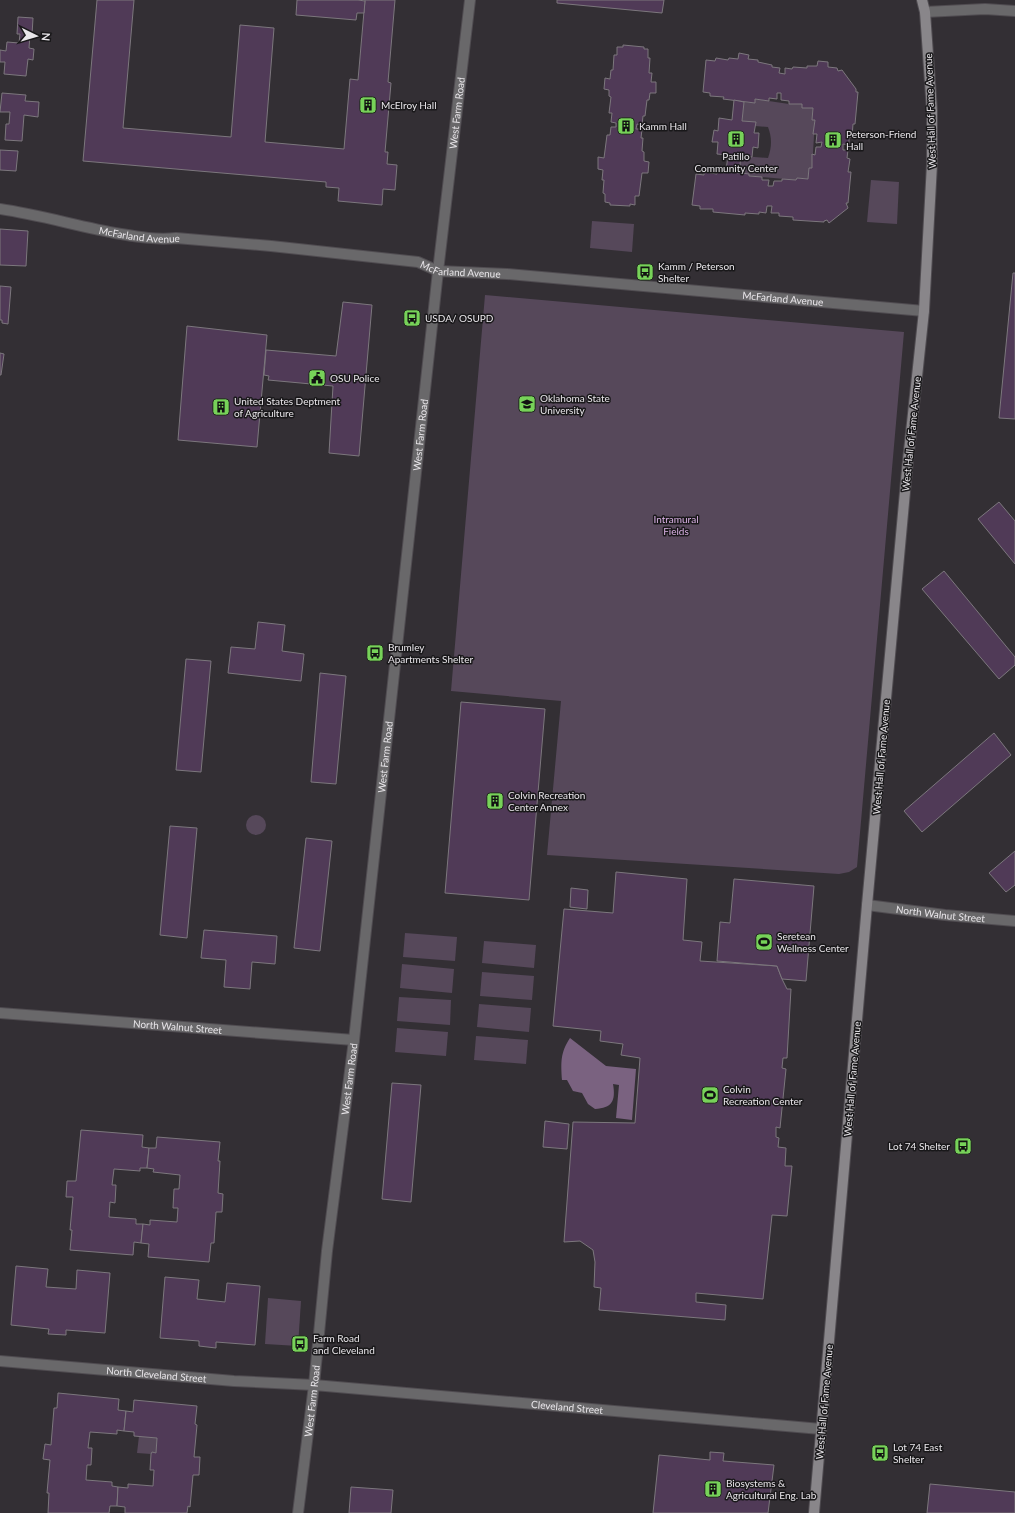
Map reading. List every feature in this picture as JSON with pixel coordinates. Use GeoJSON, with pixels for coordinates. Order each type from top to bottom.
{"type":"FeatureCollection","features":[{"type":"Feature","properties":{"kind":"main road","name":"West Hall of Fame Avenue"},"geometry":{"type":"LineString","coordinates":[[814,1513],[867,905],[907,470],[924,311],[932,164],[932,111],[925,12],[922,0]]}},
{"type":"Feature","properties":{"kind":"street","name":"West Farm Road"},"geometry":{"type":"LineString","coordinates":[[298,1513],[314,1385],[327,1251],[354,1040],[438,271],[470,0]]}},
{"type":"Feature","properties":{"kind":"street"},"geometry":{"type":"LineString","coordinates":[[925,12],[985,9],[1015,11]]}},
{"type":"Feature","properties":{"kind":"street","name":"McFarland Avenue"},"geometry":{"type":"LineString","coordinates":[[0,209],[104,231],[142,237],[164,239],[176,238],[271,246],[410,261],[418,262],[438,271],[507,274],[924,311]]}},
{"type":"Feature","properties":{"kind":"street","name":"North Walnut Street"},"geometry":{"type":"LineString","coordinates":[[867,905],[945,915],[1015,921]]}},
{"type":"Feature","properties":{"kind":"street","name":"North Walnut Street"},"geometry":{"type":"LineString","coordinates":[[0,1013],[354,1040]]}},
{"type":"Feature","properties":{"kind":"street","name":"North Cleveland Street"},"geometry":{"type":"LineString","coordinates":[[0,1362],[234,1381],[314,1385]]}},
{"type":"Feature","properties":{"kind":"street","name":"Cleveland Street"},"geometry":{"type":"LineString","coordinates":[[314,1385],[821,1429]]}},
{"type":"Feature","properties":{"kind":"green space"},"geometry":{"type":"Polygon","coordinates":[[[755,99],[789,104],[802,104],[802,108],[813,108],[812,120],[815,120],[812,168],[808,179],[797,178],[796,180],[749,176],[749,174],[739,173],[741,156],[768,158],[770,150],[771,138],[768,127],[755,126],[755,122],[742,121],[744,102],[754,103],[755,99]]]}},
{"type":"Feature","properties":{"kind":"green space"},"geometry":{"type":"Polygon","coordinates":[[[871,180],[899,182],[897,224],[867,222],[871,180]]]}},
{"type":"Feature","properties":{"kind":"green space"},"geometry":{"type":"Polygon","coordinates":[[[592,221],[634,224],[632,252],[590,248],[592,221]]]}},
{"type":"Feature","properties":{"kind":"green space","name":"Intramural Fields"},"geometry":{"type":"Polygon","coordinates":[[[485,295],[904,332],[857,867],[849,872],[839,874],[547,855],[561,701],[451,691],[485,295]]]}},
{"type":"Feature","properties":{"kind":"green space"},"geometry":{"type":"Polygon","coordinates":[[[256,815],[263,818],[266,825],[263,832],[256,835],[249,832],[246,825],[249,818],[256,815]]]}},
{"type":"Feature","properties":{"kind":"green space"},"geometry":{"type":"Polygon","coordinates":[[[405,933],[457,937],[455,961],[403,957],[405,933]]]}},
{"type":"Feature","properties":{"kind":"green space"},"geometry":{"type":"Polygon","coordinates":[[[484,941],[536,945],[534,968],[482,963],[484,941]]]}},
{"type":"Feature","properties":{"kind":"green space"},"geometry":{"type":"Polygon","coordinates":[[[402,964],[454,969],[452,993],[400,988],[402,964]]]}},
{"type":"Feature","properties":{"kind":"green space"},"geometry":{"type":"Polygon","coordinates":[[[482,972],[534,976],[532,1000],[480,996],[482,972]]]}},
{"type":"Feature","properties":{"kind":"green space"},"geometry":{"type":"Polygon","coordinates":[[[399,997],[451,1000],[450,1025],[397,1021],[399,997]]]}},
{"type":"Feature","properties":{"kind":"green space"},"geometry":{"type":"Polygon","coordinates":[[[479,1004],[531,1008],[529,1032],[477,1027],[479,1004]]]}},
{"type":"Feature","properties":{"kind":"green space"},"geometry":{"type":"Polygon","coordinates":[[[397,1028],[448,1032],[446,1056],[395,1052],[397,1028]]]}},
{"type":"Feature","properties":{"kind":"green space"},"geometry":{"type":"Polygon","coordinates":[[[476,1036],[528,1040],[526,1064],[474,1060],[476,1036]]]}},
{"type":"Feature","properties":{"kind":"green space"},"geometry":{"type":"Polygon","coordinates":[[[268,1298],[301,1301],[298,1346],[265,1344],[268,1298]]]}},
{"type":"Feature","properties":{"kind":"green space"},"geometry":{"type":"Polygon","coordinates":[[[139,1436],[157,1438],[156,1453],[137,1453],[139,1436]]]}},
{"type":"Feature","properties":{"kind":"shaded area"},"geometry":{"type":"Polygon","coordinates":[[[570,1038],[606,1066],[636,1069],[632,1120],[616,1118],[619,1085],[613,1084],[614,1095],[612,1102],[609,1105],[595,1109],[588,1104],[582,1093],[573,1091],[567,1080],[562,1080],[562,1058],[564,1048],[570,1038]]]}},
{"type":"Feature","properties":{"kind":"building","name":"McElroy Hall"},"geometry":{"type":"Polygon","coordinates":[[[97,0],[134,0],[123,128],[231,137],[240,25],[274,28],[265,142],[344,149],[350,79],[358,80],[365,0],[395,0],[388,82],[391,83],[385,152],[388,152],[387,164],[397,165],[395,190],[383,189],[382,205],[338,201],[339,188],[326,187],[326,182],[83,161],[97,0]]]}},
{"type":"Feature","properties":{"kind":"building"},"geometry":{"type":"Polygon","coordinates":[[[297,0],[365,1],[364,13],[357,13],[356,20],[296,15],[297,0]]]}},
{"type":"Feature","properties":{"kind":"building"},"geometry":{"type":"Polygon","coordinates":[[[557,0],[664,0],[662,13],[557,3],[557,0]]]}},
{"type":"Feature","properties":{"kind":"building"},"geometry":{"type":"Polygon","coordinates":[[[18,17],[33,18],[32,35],[30,35],[29,48],[34,49],[33,60],[28,59],[26,76],[4,74],[5,62],[0,62],[0,50],[6,51],[7,42],[19,43],[20,34],[17,34],[18,17]]]}},
{"type":"Feature","properties":{"kind":"building","name":"Kamm Hall"},"geometry":{"type":"Polygon","coordinates":[[[623,45],[644,47],[644,49],[648,49],[648,58],[650,58],[649,73],[652,73],[651,82],[656,82],[656,93],[650,93],[649,100],[647,100],[645,116],[643,116],[642,125],[637,124],[636,129],[642,129],[642,151],[644,152],[644,161],[649,162],[648,173],[642,173],[639,196],[635,196],[635,205],[630,204],[630,206],[610,205],[610,203],[605,202],[605,194],[603,193],[604,180],[602,180],[603,170],[598,169],[598,157],[604,158],[607,135],[610,135],[611,127],[616,127],[616,123],[611,122],[612,113],[609,113],[611,97],[609,96],[609,90],[604,89],[605,78],[610,79],[611,70],[613,70],[614,55],[617,55],[617,47],[623,47],[623,45]]]}},
{"type":"Feature","properties":{"kind":"building","name":"Peterson-Friend Hall"},"geometry":{"type":"Polygon","coordinates":[[[739,53],[749,55],[748,59],[758,60],[758,62],[780,68],[779,73],[785,74],[785,68],[807,68],[807,66],[817,66],[818,61],[828,62],[828,67],[837,68],[838,71],[842,70],[856,89],[856,92],[858,92],[855,124],[853,124],[852,137],[849,137],[849,145],[843,144],[843,150],[848,150],[847,158],[850,159],[848,172],[851,172],[848,203],[846,203],[848,208],[829,223],[827,220],[824,222],[793,220],[793,217],[779,216],[779,213],[771,213],[772,206],[767,206],[766,213],[745,213],[745,215],[713,212],[713,209],[700,209],[700,206],[692,205],[696,174],[704,175],[704,172],[717,174],[718,170],[749,174],[749,176],[762,177],[762,180],[769,180],[768,186],[773,186],[774,181],[782,181],[782,179],[808,179],[809,168],[812,168],[812,154],[815,155],[816,147],[821,147],[822,142],[816,143],[817,134],[813,134],[815,120],[812,120],[813,108],[802,108],[802,104],[789,104],[789,101],[781,100],[781,93],[777,93],[777,99],[769,98],[769,101],[755,99],[755,103],[723,99],[724,97],[710,96],[710,93],[703,92],[706,60],[715,61],[716,58],[728,60],[729,58],[738,59],[739,53]]]}},
{"type":"Feature","properties":{"kind":"building"},"geometry":{"type":"Polygon","coordinates":[[[2,93],[26,95],[25,101],[39,102],[38,117],[24,115],[22,141],[5,140],[6,124],[9,124],[10,112],[0,112],[2,93]]]}},
{"type":"Feature","properties":{"kind":"building","name":"Patillo Community Center"},"geometry":{"type":"Polygon","coordinates":[[[734,100],[744,102],[742,121],[756,122],[754,133],[759,133],[758,148],[753,147],[752,157],[741,156],[739,173],[726,171],[728,155],[717,154],[718,142],[712,142],[714,130],[718,131],[719,118],[732,120],[734,100]]]}},
{"type":"Feature","properties":{"kind":"building"},"geometry":{"type":"Polygon","coordinates":[[[0,150],[18,151],[16,171],[0,170],[0,150]]]}},
{"type":"Feature","properties":{"kind":"building"},"geometry":{"type":"Polygon","coordinates":[[[0,229],[28,231],[26,266],[0,265],[0,229]]]}},
{"type":"Feature","properties":{"kind":"building"},"geometry":{"type":"Polygon","coordinates":[[[1013,273],[1015,273],[1015,419],[999,418],[1013,273]]]}},
{"type":"Feature","properties":{"kind":"building"},"geometry":{"type":"Polygon","coordinates":[[[0,286],[11,287],[8,324],[2,323],[2,320],[0,320],[0,286]]]}},
{"type":"Feature","properties":{"kind":"building","name":"OSU Police"},"geometry":{"type":"Polygon","coordinates":[[[343,302],[372,305],[359,456],[329,453],[333,386],[268,380],[269,376],[264,375],[266,350],[336,356],[343,302]]]}},
{"type":"Feature","properties":{"kind":"building","name":"United States Deptment of Agriculture"},"geometry":{"type":"Polygon","coordinates":[[[187,326],[267,335],[257,447],[178,440],[187,326]]]}},
{"type":"Feature","properties":{"kind":"building"},"geometry":{"type":"Polygon","coordinates":[[[0,353],[4,354],[1,375],[0,375],[0,353]]]}},
{"type":"Feature","properties":{"kind":"building"},"geometry":{"type":"Polygon","coordinates":[[[999,502],[1015,521],[1015,564],[978,519],[999,502]]]}},
{"type":"Feature","properties":{"kind":"building"},"geometry":{"type":"Polygon","coordinates":[[[944,571],[1015,657],[1015,665],[999,679],[922,589],[944,571]]]}},
{"type":"Feature","properties":{"kind":"building"},"geometry":{"type":"Polygon","coordinates":[[[258,622],[285,625],[282,651],[304,654],[301,681],[228,673],[231,647],[255,649],[258,622]]]}},
{"type":"Feature","properties":{"kind":"building"},"geometry":{"type":"Polygon","coordinates":[[[186,659],[211,661],[201,772],[176,770],[186,659]]]}},
{"type":"Feature","properties":{"kind":"building"},"geometry":{"type":"Polygon","coordinates":[[[320,673],[346,676],[336,784],[311,782],[320,673]]]}},
{"type":"Feature","properties":{"kind":"building","name":"Colvin Recreation Center Annex"},"geometry":{"type":"Polygon","coordinates":[[[461,702],[545,709],[529,900],[445,893],[461,702]]]}},
{"type":"Feature","properties":{"kind":"building"},"geometry":{"type":"Polygon","coordinates":[[[994,733],[1011,755],[922,832],[904,811],[994,733]]]}},
{"type":"Feature","properties":{"kind":"building"},"geometry":{"type":"Polygon","coordinates":[[[170,826],[197,828],[187,938],[160,935],[170,826]]]}},
{"type":"Feature","properties":{"kind":"building"},"geometry":{"type":"Polygon","coordinates":[[[306,838],[332,841],[320,951],[294,948],[306,838]]]}},
{"type":"Feature","properties":{"kind":"building"},"geometry":{"type":"Polygon","coordinates":[[[1015,851],[1015,885],[1006,892],[989,873],[1015,851]]]}},
{"type":"Feature","properties":{"kind":"building","name":"Colvin Recreation Center"},"geometry":{"type":"Polygon","coordinates":[[[616,872],[687,879],[683,940],[702,942],[700,961],[777,966],[787,989],[791,989],[787,1058],[783,1058],[782,1068],[786,1069],[780,1128],[776,1127],[776,1137],[779,1138],[778,1147],[786,1148],[785,1166],[792,1166],[787,1216],[772,1215],[763,1299],[696,1293],[696,1302],[726,1305],[725,1320],[599,1310],[601,1288],[594,1287],[595,1262],[593,1250],[580,1241],[564,1242],[573,1122],[635,1123],[640,1058],[621,1055],[623,1044],[600,1041],[601,1031],[553,1026],[564,909],[613,913],[616,872]]]}},
{"type":"Feature","properties":{"kind":"building","name":"Seretean Wellness Center"},"geometry":{"type":"Polygon","coordinates":[[[734,879],[814,886],[806,981],[782,979],[777,966],[717,961],[720,922],[730,923],[734,879]]]}},
{"type":"Feature","properties":{"kind":"building"},"geometry":{"type":"Polygon","coordinates":[[[571,888],[588,890],[587,909],[570,907],[571,888]]]}},
{"type":"Feature","properties":{"kind":"building"},"geometry":{"type":"Polygon","coordinates":[[[204,930],[277,936],[275,964],[252,962],[250,989],[224,987],[226,960],[201,958],[204,930]]]}},
{"type":"Feature","properties":{"kind":"building"},"geometry":{"type":"Polygon","coordinates":[[[392,1083],[421,1085],[411,1202],[382,1199],[392,1083]]]}},
{"type":"Feature","properties":{"kind":"building"},"geometry":{"type":"Polygon","coordinates":[[[545,1121],[569,1124],[567,1149],[543,1147],[545,1121]]]}},
{"type":"Feature","properties":{"kind":"building"},"geometry":{"type":"Polygon","coordinates":[[[81,1130],[143,1135],[142,1147],[149,1148],[147,1168],[140,1168],[140,1171],[114,1169],[112,1185],[116,1185],[115,1203],[110,1202],[109,1217],[136,1219],[136,1224],[143,1224],[141,1243],[134,1242],[133,1255],[70,1250],[73,1197],[66,1197],[67,1181],[76,1181],[81,1130]]]}},
{"type":"Feature","properties":{"kind":"building"},"geometry":{"type":"Polygon","coordinates":[[[157,1137],[220,1142],[218,1161],[220,1161],[218,1193],[223,1194],[222,1212],[216,1212],[214,1243],[211,1243],[209,1262],[148,1257],[149,1244],[141,1243],[143,1224],[150,1225],[150,1220],[177,1222],[178,1208],[173,1208],[174,1189],[179,1189],[180,1175],[153,1172],[154,1169],[147,1168],[149,1148],[156,1148],[157,1137]]]}},
{"type":"Feature","properties":{"kind":"building"},"geometry":{"type":"Polygon","coordinates":[[[16,1266],[48,1269],[46,1287],[76,1289],[77,1270],[110,1273],[105,1333],[66,1330],[66,1335],[48,1334],[49,1329],[11,1325],[16,1266]]]}},
{"type":"Feature","properties":{"kind":"building"},"geometry":{"type":"Polygon","coordinates":[[[165,1277],[199,1280],[197,1299],[225,1302],[227,1283],[260,1286],[255,1345],[216,1342],[216,1348],[199,1346],[199,1341],[160,1338],[165,1277]]]}},
{"type":"Feature","properties":{"kind":"building"},"geometry":{"type":"Polygon","coordinates":[[[58,1393],[119,1399],[118,1410],[126,1411],[124,1431],[117,1430],[117,1434],[90,1432],[88,1448],[92,1448],[91,1465],[87,1465],[86,1480],[112,1482],[112,1486],[118,1487],[117,1506],[110,1506],[109,1513],[48,1513],[49,1493],[47,1493],[50,1460],[43,1459],[45,1444],[51,1445],[54,1408],[57,1408],[58,1393]]]}},
{"type":"Feature","properties":{"kind":"building"},"geometry":{"type":"Polygon","coordinates":[[[134,1400],[197,1406],[194,1457],[200,1457],[199,1475],[193,1475],[190,1507],[188,1506],[187,1513],[125,1513],[125,1507],[117,1506],[118,1487],[128,1488],[128,1484],[153,1486],[154,1470],[150,1470],[151,1454],[152,1452],[156,1453],[157,1438],[134,1436],[134,1432],[124,1431],[126,1411],[133,1412],[134,1400]]]}},
{"type":"Feature","properties":{"kind":"building","name":"Biosystems & Agricultural Eng. Lab"},"geometry":{"type":"Polygon","coordinates":[[[710,1452],[724,1453],[723,1461],[774,1465],[768,1513],[653,1513],[659,1455],[710,1460],[710,1452]]]}},
{"type":"Feature","properties":{"kind":"building"},"geometry":{"type":"Polygon","coordinates":[[[930,1484],[1015,1492],[1015,1513],[927,1513],[930,1484]]]}},
{"type":"Feature","properties":{"kind":"building"},"geometry":{"type":"Polygon","coordinates":[[[351,1487],[393,1490],[391,1513],[349,1513],[351,1487]]]}},
{"type":"Feature","properties":{"kind":"place","name":"McElroy Hall"},"geometry":{"type":"Point","coordinates":[368,105]}},
{"type":"Feature","properties":{"kind":"place","name":"Kamm Hall"},"geometry":{"type":"Point","coordinates":[626,126]}},
{"type":"Feature","properties":{"kind":"place","name":"Patillo Community Center"},"geometry":{"type":"Point","coordinates":[736,139]}},
{"type":"Feature","properties":{"kind":"place","name":"Peterson-Friend Hall"},"geometry":{"type":"Point","coordinates":[833,140]}},
{"type":"Feature","properties":{"kind":"place","name":"Kamm / Peterson Shelter"},"geometry":{"type":"Point","coordinates":[645,272]}},
{"type":"Feature","properties":{"kind":"place","name":"USDA/ OSUPD"},"geometry":{"type":"Point","coordinates":[412,318]}},
{"type":"Feature","properties":{"kind":"place","name":"OSU Police"},"geometry":{"type":"Point","coordinates":[317,378]}},
{"type":"Feature","properties":{"kind":"place","name":"Oklahoma State University"},"geometry":{"type":"Point","coordinates":[527,404]}},
{"type":"Feature","properties":{"kind":"place","name":"United States Deptment of Agriculture"},"geometry":{"type":"Point","coordinates":[221,407]}},
{"type":"Feature","properties":{"kind":"place","name":"Brumley Apartments Shelter"},"geometry":{"type":"Point","coordinates":[375,653]}},
{"type":"Feature","properties":{"kind":"place","name":"Colvin Recreation Center Annex"},"geometry":{"type":"Point","coordinates":[495,801]}},
{"type":"Feature","properties":{"kind":"place","name":"Seretean Wellness Center"},"geometry":{"type":"Point","coordinates":[764,942]}},
{"type":"Feature","properties":{"kind":"place","name":"Colvin Recreation Center"},"geometry":{"type":"Point","coordinates":[710,1095]}},
{"type":"Feature","properties":{"kind":"place","name":"Lot 74 Shelter"},"geometry":{"type":"Point","coordinates":[963,1146]}},
{"type":"Feature","properties":{"kind":"place","name":"Farm Road and Cleveland"},"geometry":{"type":"Point","coordinates":[300,1344]}},
{"type":"Feature","properties":{"kind":"place","name":"Lot 74 East Shelter"},"geometry":{"type":"Point","coordinates":[880,1453]}},
{"type":"Feature","properties":{"kind":"place","name":"Biosystems & Agricultural Eng. Lab"},"geometry":{"type":"Point","coordinates":[713,1489]}}]}
